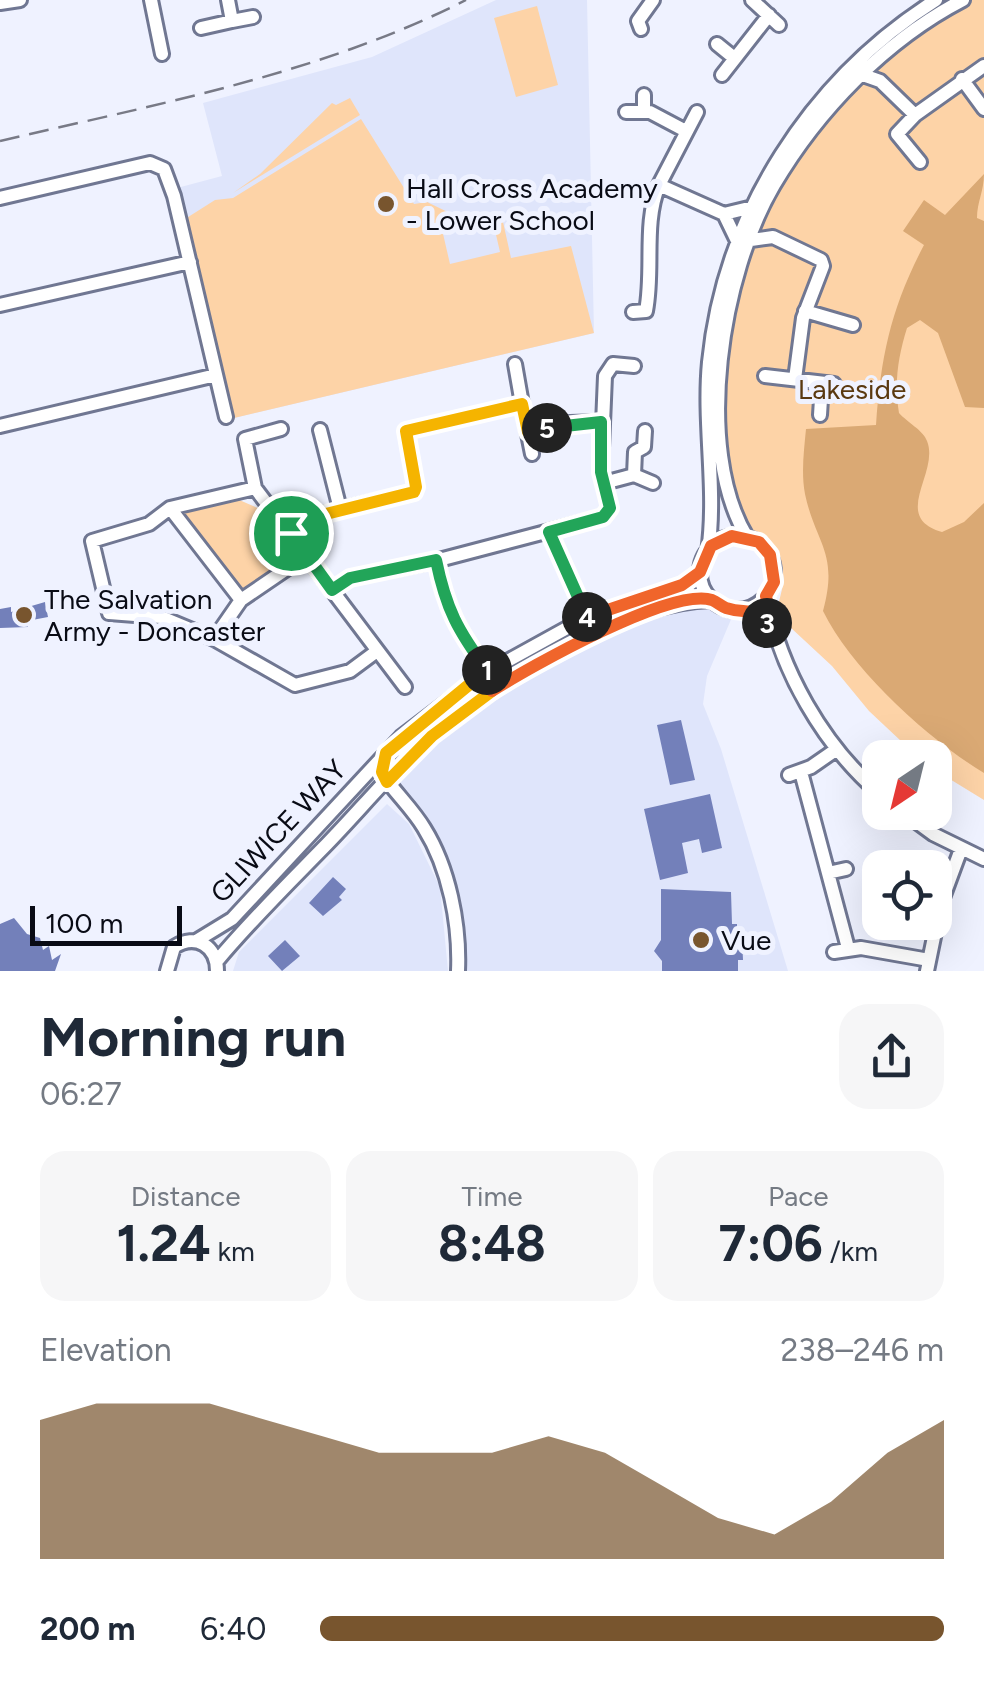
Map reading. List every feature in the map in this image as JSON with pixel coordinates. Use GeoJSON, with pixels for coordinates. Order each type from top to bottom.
{"type":"FeatureCollection","features":[{"type":"Feature","properties":{"kind":"street"},"geometry":{"type":"LineString","coordinates":[[0,3],[20,0]]}},
{"type":"Feature","properties":{"kind":"street"},"geometry":{"type":"LineString","coordinates":[[151,0],[162,54]]}},
{"type":"Feature","properties":{"kind":"street"},"geometry":{"type":"LineString","coordinates":[[228,0],[232,21]]}},
{"type":"Feature","properties":{"kind":"street"},"geometry":{"type":"LineString","coordinates":[[635,22],[654,0]]}},
{"type":"Feature","properties":{"kind":"street"},"geometry":{"type":"LineString","coordinates":[[722,75],[734,56],[774,20],[752,0]]}},
{"type":"Feature","properties":{"kind":"street"},"geometry":{"type":"LineString","coordinates":[[724,214],[757,210],[796,152],[863,75],[914,30],[963,0]]}},
{"type":"Feature","properties":{"kind":"street"},"geometry":{"type":"LineString","coordinates":[[708,552],[720,540],[747,537],[759,542],[774,567],[774,582],[766,596],[749,608],[724,607],[704,590],[700,572],[708,552],[712,497],[709,364],[725,283],[787,144],[816,106],[924,1]]}},
{"type":"Feature","properties":{"kind":"street"},"geometry":{"type":"LineString","coordinates":[[201,28],[253,17]]}},
{"type":"Feature","properties":{"kind":"street"},"geometry":{"type":"LineString","coordinates":[[716,44],[734,56]]}},
{"type":"Feature","properties":{"kind":"street"},"geometry":{"type":"LineString","coordinates":[[878,60],[880,81]]}},
{"type":"Feature","properties":{"kind":"street"},"geometry":{"type":"LineString","coordinates":[[920,162],[896,137],[915,115],[984,66]]}},
{"type":"Feature","properties":{"kind":"street"},"geometry":{"type":"LineString","coordinates":[[863,75],[880,81],[915,115]]}},
{"type":"Feature","properties":{"kind":"street"},"geometry":{"type":"LineString","coordinates":[[962,79],[984,110]]}},
{"type":"Feature","properties":{"kind":"street"},"geometry":{"type":"LineString","coordinates":[[644,96],[644,110]]}},
{"type":"Feature","properties":{"kind":"street"},"geometry":{"type":"LineString","coordinates":[[626,112],[644,110],[663,116],[684,130]]}},
{"type":"Feature","properties":{"kind":"street"},"geometry":{"type":"LineString","coordinates":[[633,312],[646,311],[651,281],[650,206],[684,130],[697,112]]}},
{"type":"Feature","properties":{"kind":"street"},"geometry":{"type":"LineString","coordinates":[[0,198],[150,163],[168,174],[226,417]]}},
{"type":"Feature","properties":{"kind":"street"},"geometry":{"type":"LineString","coordinates":[[659,184],[724,214],[745,241],[721,354],[717,425],[727,497],[747,537]]}},
{"type":"Feature","properties":{"kind":"street"},"geometry":{"type":"LineString","coordinates":[[757,210],[781,240]]}},
{"type":"Feature","properties":{"kind":"street"},"geometry":{"type":"LineString","coordinates":[[745,241],[762,236],[781,240],[821,260],[823,266],[805,311],[794,379]]}},
{"type":"Feature","properties":{"kind":"street"},"geometry":{"type":"LineString","coordinates":[[0,305],[190,262]]}},
{"type":"Feature","properties":{"kind":"street"},"geometry":{"type":"LineString","coordinates":[[805,311],[858,327]]}},
{"type":"Feature","properties":{"kind":"street"},"geometry":{"type":"LineString","coordinates":[[515,364],[532,454]]}},
{"type":"Feature","properties":{"kind":"street"},"geometry":{"type":"LineString","coordinates":[[332,590],[350,578],[603,517],[610,508],[604,483],[601,422],[607,369],[613,364],[634,366]]}},
{"type":"Feature","properties":{"kind":"street"},"geometry":{"type":"LineString","coordinates":[[0,426],[216,375]]}},
{"type":"Feature","properties":{"kind":"street"},"geometry":{"type":"LineString","coordinates":[[765,376],[828,384],[820,414]]}},
{"type":"Feature","properties":{"kind":"street"},"geometry":{"type":"LineString","coordinates":[[291,533],[310,518],[414,492],[406,431],[522,404]]}},
{"type":"Feature","properties":{"kind":"street"},"geometry":{"type":"LineString","coordinates":[[528,432],[570,423],[601,422]]}},
{"type":"Feature","properties":{"kind":"street"},"geometry":{"type":"LineString","coordinates":[[281,429],[244,439],[255,488],[405,687]]}},
{"type":"Feature","properties":{"kind":"street"},"geometry":{"type":"LineString","coordinates":[[320,430],[340,510]]}},
{"type":"Feature","properties":{"kind":"street"},"geometry":{"type":"LineString","coordinates":[[634,475],[635,452],[644,447],[645,430]]}},
{"type":"Feature","properties":{"kind":"street"},"geometry":{"type":"LineString","coordinates":[[604,483],[634,475],[654,483]]}},
{"type":"Feature","properties":{"kind":"street"},"geometry":{"type":"LineString","coordinates":[[255,488],[170,508],[149,524],[92,541],[109,613],[161,617],[214,639],[295,685],[350,671],[378,651]]}},
{"type":"Feature","properties":{"kind":"street"},"geometry":{"type":"LineString","coordinates":[[170,508],[240,600]]}},
{"type":"Feature","properties":{"kind":"street"},"geometry":{"type":"LineString","coordinates":[[549,532],[587,617]]}},
{"type":"Feature","properties":{"kind":"street"},"geometry":{"type":"LineString","coordinates":[[214,639],[240,600],[307,555]]}},
{"type":"Feature","properties":{"kind":"street"},"geometry":{"type":"LineString","coordinates":[[436,560],[445,604],[488,671]]}},
{"type":"Feature","properties":{"kind":"street","name":"GLIWICE WAY"},"geometry":{"type":"LineString","coordinates":[[167,971],[166,963],[174,947],[196,941],[232,919],[401,737],[488,671],[587,617],[682,585],[700,572]]}},
{"type":"Feature","properties":{"kind":"street"},"geometry":{"type":"LineString","coordinates":[[766,596],[772,628],[792,676],[837,748],[862,775]]}},
{"type":"Feature","properties":{"kind":"street","name":"GLIWICE WAY"},"geometry":{"type":"LineString","coordinates":[[217,966],[432,736],[543,658],[623,622],[686,601],[712,600]]}},
{"type":"Feature","properties":{"kind":"street"},"geometry":{"type":"LineString","coordinates":[[749,608],[772,628]]}},
{"type":"Feature","properties":{"kind":"street"},"geometry":{"type":"LineString","coordinates":[[837,748],[795,774],[828,873],[841,950],[928,966],[946,882],[961,849]]}},
{"type":"Feature","properties":{"kind":"street"},"geometry":{"type":"LineString","coordinates":[[386,753],[382,772],[387,782],[434,845],[453,912],[458,971]]}},
{"type":"Feature","properties":{"kind":"street"},"geometry":{"type":"LineString","coordinates":[[346,794],[374,781],[387,782]]}},
{"type":"Feature","properties":{"kind":"street"},"geometry":{"type":"LineString","coordinates":[[931,830],[984,860]]}},
{"type":"Feature","properties":{"kind":"street"},"geometry":{"type":"LineString","coordinates":[[828,873],[846,869]]}},
{"type":"Feature","properties":{"kind":"street"},"geometry":{"type":"LineString","coordinates":[[196,941],[213,952],[217,966]]}},
{"type":"Feature","properties":{"kind":"shaded area","name":"Hall Cross Academy - Lower School"},"geometry":{"type":"Polygon","coordinates":[[[496,0],[587,0],[594,333],[234,418],[177,188],[222,176],[203,103],[372,57],[496,0]]]}},
{"type":"Feature","properties":{"kind":"shaded area","name":"Lakeside"},"geometry":{"type":"Polygon","coordinates":[[[984,174],[977,218],[984,221],[984,408],[965,407],[938,333],[920,320],[907,328],[897,391],[899,413],[927,441],[928,467],[918,505],[920,516],[927,525],[942,532],[964,522],[984,503],[984,773],[952,752],[952,740],[937,740],[893,701],[836,634],[823,611],[827,562],[805,494],[803,470],[806,429],[876,425],[889,332],[924,245],[903,231],[924,200],[945,215],[984,174]]]}},
{"type":"Feature","properties":{"kind":"shaded area"},"geometry":{"type":"Polygon","coordinates":[[[712,600],[735,610],[707,676],[703,704],[721,749],[788,971],[458,971],[442,865],[387,781],[483,696],[607,628],[712,600]]]}},
{"type":"Feature","properties":{"kind":"shaded area"},"geometry":{"type":"Polygon","coordinates":[[[387,804],[409,824],[440,887],[448,971],[233,971],[239,952],[387,804]]]}},
{"type":"Feature","properties":{"kind":"green space","name":"Lakeside"},"geometry":{"type":"Polygon","coordinates":[[[963,0],[984,0],[984,800],[952,780],[952,740],[900,740],[869,711],[832,666],[776,614],[784,581],[782,564],[773,549],[747,528],[717,425],[740,271],[772,189],[795,152],[888,51],[963,0]]]}},
{"type":"Feature","properties":{"kind":"green space"},"geometry":{"type":"Polygon","coordinates":[[[537,6],[558,85],[516,97],[494,18],[537,6]]]}},
{"type":"Feature","properties":{"kind":"green space"},"geometry":{"type":"Polygon","coordinates":[[[350,98],[360,115],[233,193],[260,174],[332,103],[350,98]]]}},
{"type":"Feature","properties":{"kind":"green space"},"geometry":{"type":"Polygon","coordinates":[[[361,119],[414,204],[427,202],[462,219],[441,225],[450,264],[500,252],[491,213],[501,213],[511,258],[571,246],[594,333],[234,418],[185,219],[215,200],[233,198],[361,119]]]}},
{"type":"Feature","properties":{"kind":"green space"},"geometry":{"type":"Polygon","coordinates":[[[237,499],[260,509],[295,550],[292,557],[241,591],[180,514],[237,499]]]}},
{"type":"Feature","properties":{"kind":"building","name":"The Salvation Army - Doncaster"},"geometry":{"type":"Polygon","coordinates":[[[45,602],[48,617],[27,621],[28,627],[0,628],[0,609],[11,607],[11,612],[45,602]]]}},
{"type":"Feature","properties":{"kind":"building"},"geometry":{"type":"Polygon","coordinates":[[[681,720],[695,780],[670,785],[657,725],[681,720]]]}},
{"type":"Feature","properties":{"kind":"building"},"geometry":{"type":"Polygon","coordinates":[[[710,794],[722,848],[702,853],[699,839],[682,843],[688,873],[660,880],[644,809],[710,794]]]}},
{"type":"Feature","properties":{"kind":"building"},"geometry":{"type":"Polygon","coordinates":[[[333,877],[346,889],[339,897],[342,900],[323,916],[309,903],[333,877]]]}},
{"type":"Feature","properties":{"kind":"building","name":"Vue"},"geometry":{"type":"Polygon","coordinates":[[[661,889],[731,892],[732,924],[737,924],[737,938],[742,938],[743,960],[738,960],[738,971],[662,971],[662,961],[654,951],[661,940],[661,889]]]}},
{"type":"Feature","properties":{"kind":"building"},"geometry":{"type":"Polygon","coordinates":[[[14,918],[27,934],[40,938],[43,950],[49,946],[52,960],[61,954],[55,971],[0,971],[0,924],[14,918]]]}},
{"type":"Feature","properties":{"kind":"building"},"geometry":{"type":"Polygon","coordinates":[[[285,940],[300,956],[282,971],[268,956],[285,940]]]}},
{"type":"Feature","properties":{"kind":"railway"},"geometry":{"type":"LineString","coordinates":[[0,141],[178,100],[296,67],[410,26],[466,0]]}},
{"type":"Feature","properties":{"kind":"place","name":"Hall Cross Academy - Lower School"},"geometry":{"type":"Point","coordinates":[386,204]}},
{"type":"Feature","properties":{"kind":"place","name":"The Salvation Army - Doncaster"},"geometry":{"type":"Point","coordinates":[24,615]}},
{"type":"Feature","properties":{"kind":"place","name":"Vue"},"geometry":{"type":"Point","coordinates":[701,940]}},
{"type":"Feature","properties":{"kind":"route"},"geometry":{"type":"LineString","coordinates":[[522,404],[528,432],[570,423],[601,422],[601,472],[610,508],[603,517],[549,532],[587,617],[682,585],[700,572],[711,546],[732,536],[759,542],[770,555],[774,582],[766,596],[772,628],[749,608],[735,610],[712,600],[686,601],[607,628],[543,658],[484,696],[432,736],[387,782],[382,772],[386,753],[401,737],[488,671],[459,632],[445,604],[436,560],[350,578],[332,590],[291,533],[310,518],[414,492],[406,431],[522,404]]}}]}
